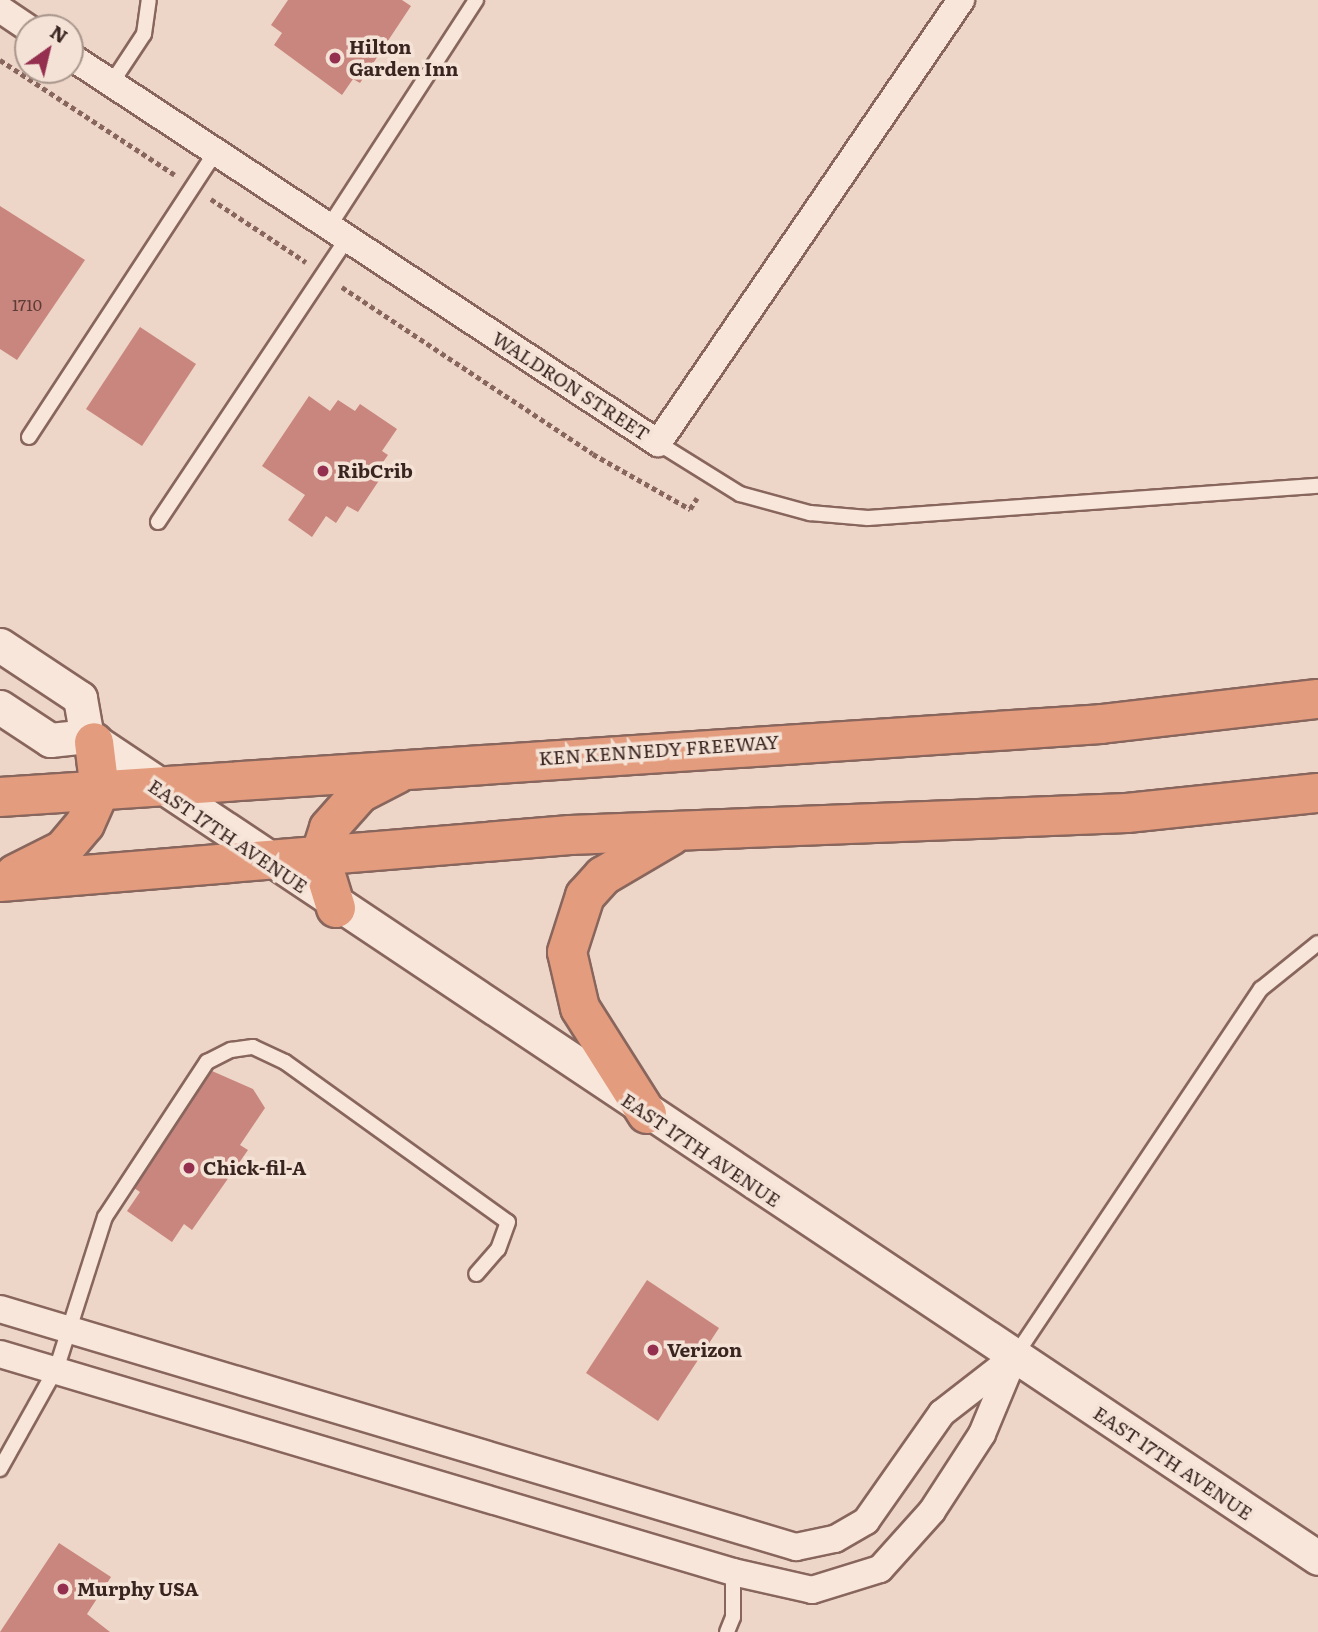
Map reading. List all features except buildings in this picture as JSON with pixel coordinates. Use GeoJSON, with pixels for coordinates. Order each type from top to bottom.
{"type":"FeatureCollection","features":[{"type":"Feature","properties":{"kind":"highway","name":"KEN KENNEDY FREEWAY"},"geometry":{"type":"LineString","coordinates":[[0,797],[1101,724],[1318,699]]}},
{"type":"Feature","properties":{"kind":"highway"},"geometry":{"type":"LineString","coordinates":[[0,880],[63,850],[100,791],[90,739]]}},
{"type":"Feature","properties":{"kind":"highway"},"geometry":{"type":"LineString","coordinates":[[336,908],[320,856],[341,810],[382,779],[412,768]]}},
{"type":"Feature","properties":{"kind":"highway"},"geometry":{"type":"LineString","coordinates":[[0,880],[677,832],[1127,813],[1318,793]]}},
{"type":"Feature","properties":{"kind":"highway"},"geometry":{"type":"LineString","coordinates":[[647,1114],[580,1009],[567,951],[576,911],[603,876],[677,832]]}},
{"type":"Feature","properties":{"kind":"street","name":"WALDRON STREET"},"geometry":{"type":"LineString","coordinates":[[84,66],[658,443],[961,0]]}},
{"type":"Feature","properties":{"kind":"street"},"geometry":{"type":"LineString","coordinates":[[0,645],[80,698],[90,739],[50,740],[0,707]]}},
{"type":"Feature","properties":{"kind":"street","name":"EAST 17TH AVENUE"},"geometry":{"type":"LineString","coordinates":[[90,739],[153,787],[1318,1559]]}},
{"type":"Feature","properties":{"kind":"street"},"geometry":{"type":"LineString","coordinates":[[0,1308],[72,1326],[796,1546],[835,1539],[866,1521],[942,1413],[1014,1357]]}},
{"type":"Feature","properties":{"kind":"street"},"geometry":{"type":"LineString","coordinates":[[0,1354],[57,1367],[733,1572],[812,1590],[880,1569],[932,1511],[982,1434],[1014,1357]]}},
{"type":"Feature","properties":{"kind":"lane"},"geometry":{"type":"LineString","coordinates":[[111,84],[144,34],[148,0]]}},
{"type":"Feature","properties":{"kind":"lane"},"geometry":{"type":"LineString","coordinates":[[158,522],[323,274],[337,234],[476,0]]}},
{"type":"Feature","properties":{"kind":"lane"},"geometry":{"type":"LineString","coordinates":[[29,437],[215,153]]}},
{"type":"Feature","properties":{"kind":"lane"},"geometry":{"type":"LineString","coordinates":[[658,443],[740,494],[810,513],[868,518],[1318,486]]}},
{"type":"Feature","properties":{"kind":"lane"},"geometry":{"type":"LineString","coordinates":[[1014,1357],[1261,989],[1318,943]]}},
{"type":"Feature","properties":{"kind":"lane"},"geometry":{"type":"LineString","coordinates":[[0,1469],[57,1367],[105,1217],[207,1062],[253,1047],[285,1062],[508,1222],[498,1249],[477,1274]]}},
{"type":"Feature","properties":{"kind":"lane"},"geometry":{"type":"LineString","coordinates":[[727,1632],[733,1618],[733,1572]]}},
{"type":"Feature","properties":{"kind":"path"},"geometry":{"type":"LineString","coordinates":[[0,60],[593,454],[690,509],[697,498]]}},
{"type":"Feature","properties":{"kind":"place","name":"Hilton Garden Inn"},"geometry":{"type":"Point","coordinates":[335,58]}},
{"type":"Feature","properties":{"kind":"place","name":"RibCrib"},"geometry":{"type":"Point","coordinates":[323,471]}},
{"type":"Feature","properties":{"kind":"place","name":"Chick-fil-A"},"geometry":{"type":"Point","coordinates":[189,1168]}},
{"type":"Feature","properties":{"kind":"place","name":"Verizon"},"geometry":{"type":"Point","coordinates":[653,1350]}},
{"type":"Feature","properties":{"kind":"place","name":"Murphy USA"},"geometry":{"type":"Point","coordinates":[63,1589]}}]}
